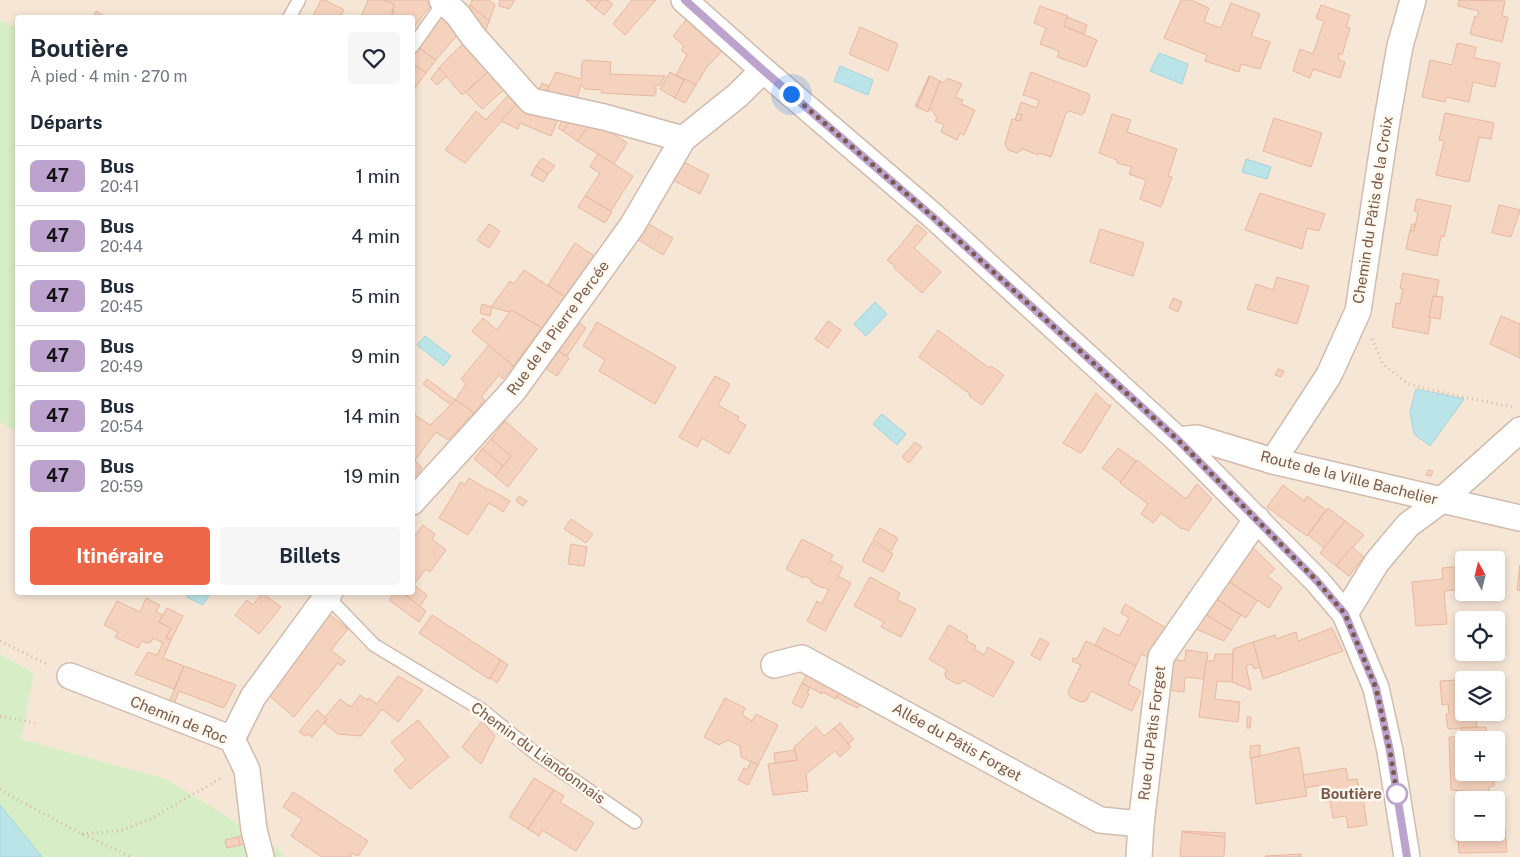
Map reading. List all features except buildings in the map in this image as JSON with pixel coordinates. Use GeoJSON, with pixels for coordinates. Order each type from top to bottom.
{"type":"FeatureCollection","features":[{"type":"Feature","properties":{"kind":"street"},"geometry":{"type":"LineString","coordinates":[[684,0],[932,216],[1178,440],[1317,581],[1345,614],[1376,688],[1390,751],[1407,857]]}},
{"type":"Feature","properties":{"kind":"street","name":"Chemin du Pâtis de la Croix"},"geometry":{"type":"LineString","coordinates":[[1273,461],[1329,375],[1358,311],[1400,46],[1413,0]]}},
{"type":"Feature","properties":{"kind":"street"},"geometry":{"type":"LineString","coordinates":[[443,1],[458,15],[473,36],[531,101],[604,117],[683,139],[738,95],[763,70]]}},
{"type":"Feature","properties":{"kind":"street","name":"Rue de la Pierre Percée"},"geometry":{"type":"LineString","coordinates":[[415,499],[514,390],[632,226],[683,139]]}},
{"type":"Feature","properties":{"kind":"street"},"geometry":{"type":"LineString","coordinates":[[1345,614],[1377,562],[1408,525],[1442,500],[1520,430]]}},
{"type":"Feature","properties":{"kind":"street","name":"Route de la Ville Bachelier"},"geometry":{"type":"LineString","coordinates":[[1178,440],[1197,438],[1273,461],[1520,518]]}},
{"type":"Feature","properties":{"kind":"street","name":"Rue du Pâtis Forget"},"geometry":{"type":"LineString","coordinates":[[1139,857],[1141,824],[1161,657],[1257,519]]}},
{"type":"Feature","properties":{"kind":"street"},"geometry":{"type":"LineString","coordinates":[[232,739],[253,697],[327,595]]}},
{"type":"Feature","properties":{"kind":"street","name":"Allée du Pâtis Forget"},"geometry":{"type":"LineString","coordinates":[[774,664],[802,658],[1100,820],[1141,824]]}},
{"type":"Feature","properties":{"kind":"street","name":"Chemin de Roc"},"geometry":{"type":"LineString","coordinates":[[70,676],[232,739],[246,770],[254,830],[261,857]]}},
{"type":"Feature","properties":{"kind":"lane"},"geometry":{"type":"LineString","coordinates":[[291,15],[299,0]]}},
{"type":"Feature","properties":{"kind":"lane"},"geometry":{"type":"LineString","coordinates":[[415,43],[443,1]]}},
{"type":"Feature","properties":{"kind":"lane","name":"Chemin du Liandonnais"},"geometry":{"type":"LineString","coordinates":[[329,595],[374,645],[482,710],[535,753],[635,822]]}},
{"type":"Feature","properties":{"kind":"path"},"geometry":{"type":"LineString","coordinates":[[1358,311],[1383,364],[1408,384],[1520,409]]}},
{"type":"Feature","properties":{"kind":"path"},"geometry":{"type":"LineString","coordinates":[[0,641],[70,676]]}},
{"type":"Feature","properties":{"kind":"path"},"geometry":{"type":"LineString","coordinates":[[0,716],[35,723]]}},
{"type":"Feature","properties":{"kind":"path"},"geometry":{"type":"LineString","coordinates":[[82,834],[122,830],[150,819],[232,773]]}},
{"type":"Feature","properties":{"kind":"path"},"geometry":{"type":"LineString","coordinates":[[0,789],[82,834],[131,857]]}},
{"type":"Feature","properties":{"kind":"path"},"geometry":{"type":"LineString","coordinates":[[119,851],[120,857]]}},
{"type":"Feature","properties":{"kind":"shaded area"},"geometry":{"type":"Polygon","coordinates":[[[0,0],[1520,0],[1520,857],[284,857],[278,848],[166,779],[21,739],[34,673],[0,654],[0,422],[15,431],[15,595],[415,595],[415,15],[15,15],[15,27],[0,20],[0,0]]]}},
{"type":"Feature","properties":{"kind":"green space"},"geometry":{"type":"Polygon","coordinates":[[[0,20],[15,27],[15,431],[0,422],[0,20]]]}},
{"type":"Feature","properties":{"kind":"green space"},"geometry":{"type":"Polygon","coordinates":[[[0,654],[34,673],[21,739],[166,779],[278,848],[284,857],[42,857],[0,805],[0,654]]]}},
{"type":"Feature","properties":{"kind":"water"},"geometry":{"type":"Polygon","coordinates":[[[1159,53],[1188,64],[1182,84],[1150,71],[1159,53]]]}},
{"type":"Feature","properties":{"kind":"water"},"geometry":{"type":"Polygon","coordinates":[[[840,66],[873,80],[868,95],[834,81],[840,66]]]}},
{"type":"Feature","properties":{"kind":"water"},"geometry":{"type":"Polygon","coordinates":[[[1246,159],[1271,167],[1267,179],[1242,172],[1246,159]]]}},
{"type":"Feature","properties":{"kind":"water"},"geometry":{"type":"Polygon","coordinates":[[[875,302],[887,314],[866,336],[854,324],[875,302]]]}},
{"type":"Feature","properties":{"kind":"water"},"geometry":{"type":"Polygon","coordinates":[[[425,336],[451,356],[444,366],[417,345],[425,336]]]}},
{"type":"Feature","properties":{"kind":"water"},"geometry":{"type":"Polygon","coordinates":[[[1416,389],[1464,399],[1430,446],[1414,434],[1410,412],[1416,389]]]}},
{"type":"Feature","properties":{"kind":"water"},"geometry":{"type":"Polygon","coordinates":[[[882,414],[906,434],[897,445],[873,424],[882,414]]]}},
{"type":"Feature","properties":{"kind":"water"},"geometry":{"type":"Polygon","coordinates":[[[188,595],[209,595],[203,605],[187,597],[188,595]]]}},
{"type":"Feature","properties":{"kind":"water"},"geometry":{"type":"Polygon","coordinates":[[[0,805],[42,857],[0,857],[0,805]]]}},
{"type":"Feature","properties":{"kind":"bus line","name":"47"},"geometry":{"type":"LineString","coordinates":[[685,0],[932,216],[1178,440],[1317,581],[1345,614],[1376,688],[1390,751],[1407,857]]}},
{"type":"Feature","properties":{"kind":"place","name":"Boutière"},"geometry":{"type":"Point","coordinates":[1397,794]}},
{"type":"Feature","properties":{"kind":"route"},"geometry":{"type":"LineString","coordinates":[[791,94],[932,216],[1178,440],[1317,581],[1345,614],[1376,688],[1397,794]]}}]}
